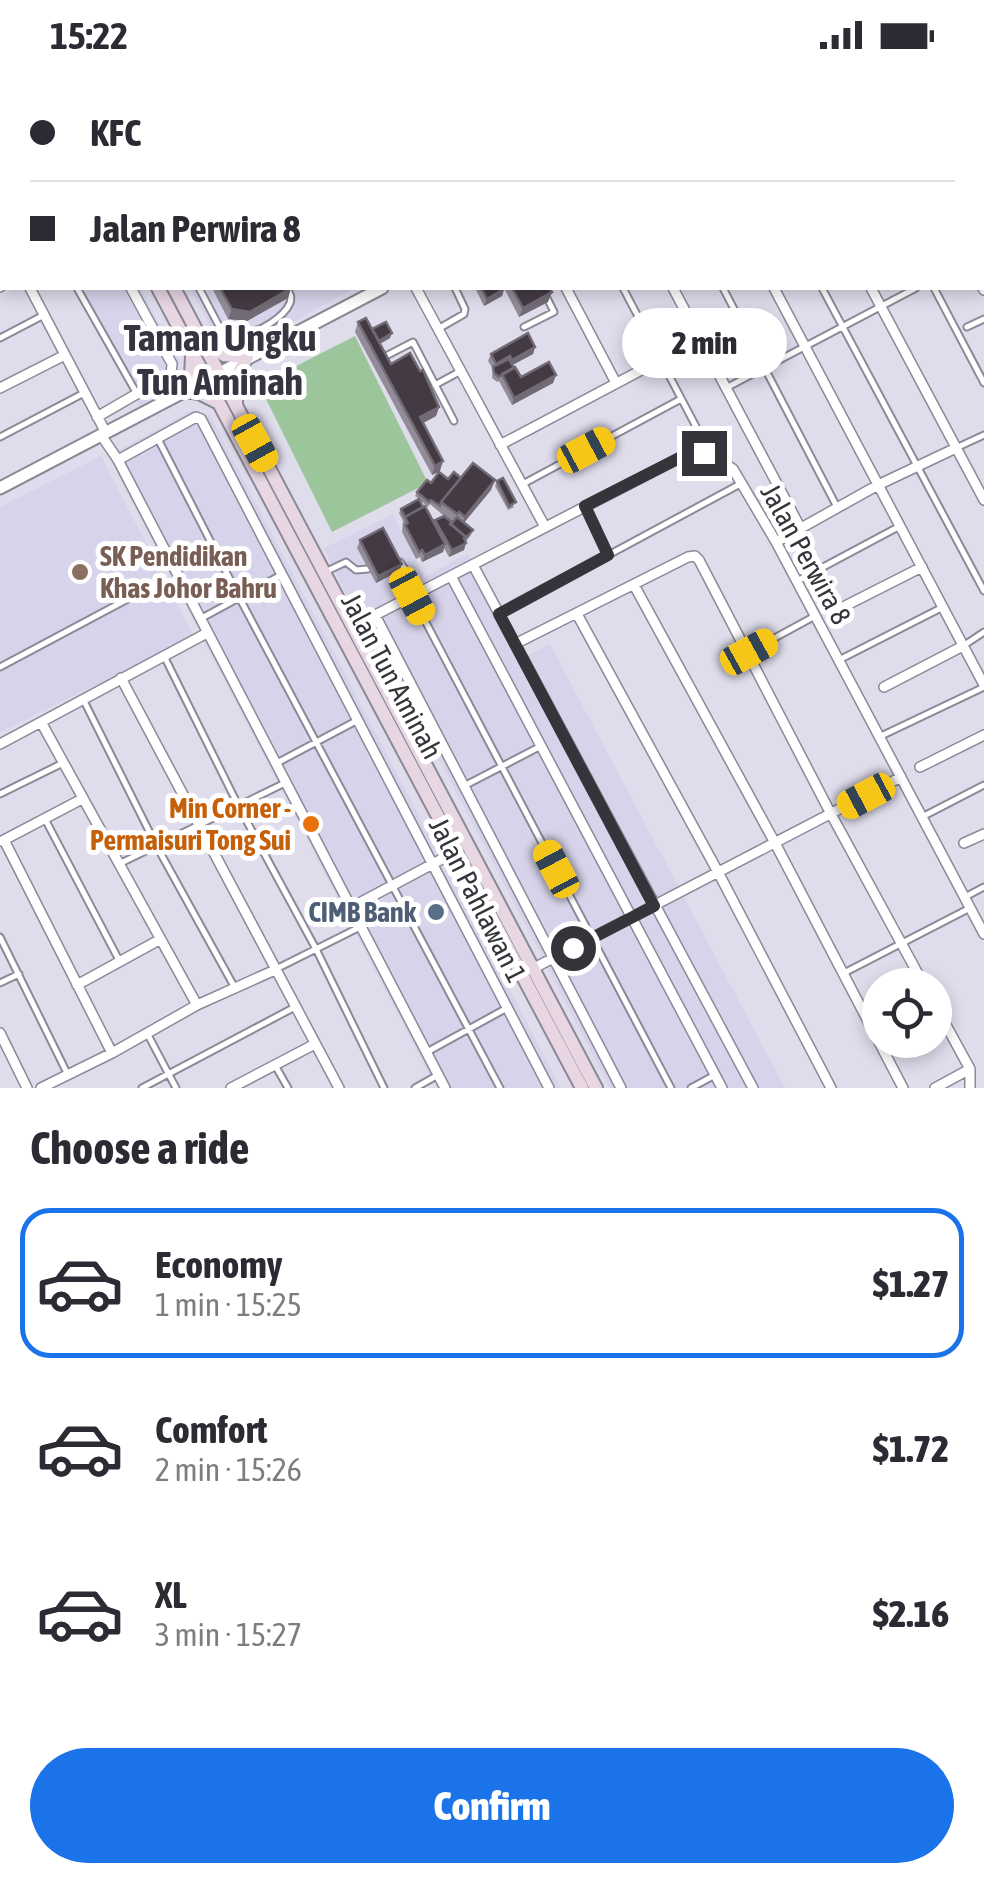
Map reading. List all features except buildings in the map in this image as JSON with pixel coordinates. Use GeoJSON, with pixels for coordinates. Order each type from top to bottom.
{"type":"FeatureCollection","features":[{"type":"Feature","properties":{"kind":"main road","name":"Jalan Tun Aminah"},"geometry":{"type":"LineString","coordinates":[[159,290],[195,343]]}},
{"type":"Feature","properties":{"kind":"main road","name":"Jalan Tun Aminah"},"geometry":{"type":"LineString","coordinates":[[175,290],[212,376],[238,411],[325,572],[596,1088]]}},
{"type":"Feature","properties":{"kind":"main road"},"geometry":{"type":"LineString","coordinates":[[220,403],[199,393],[183,391],[193,368],[195,343],[224,355],[247,357],[234,389],[238,411]]}},
{"type":"Feature","properties":{"kind":"main road","name":"Jalan Tun Aminah"},"geometry":{"type":"LineString","coordinates":[[212,376],[220,403],[582,1088]]}},
{"type":"Feature","properties":{"kind":"street"},"geometry":{"type":"LineString","coordinates":[[31,290],[445,1088]]}},
{"type":"Feature","properties":{"kind":"street"},"geometry":{"type":"LineString","coordinates":[[96,417],[169,377],[172,364],[132,290]]}},
{"type":"Feature","properties":{"kind":"street"},"geometry":{"type":"LineString","coordinates":[[417,290],[544,527]]}},
{"type":"Feature","properties":{"kind":"street"},"geometry":{"type":"LineString","coordinates":[[567,290],[616,384]]}},
{"type":"Feature","properties":{"kind":"street"},"geometry":{"type":"LineString","coordinates":[[673,290],[801,528]]}},
{"type":"Feature","properties":{"kind":"street"},"geometry":{"type":"LineString","coordinates":[[775,290],[984,686]]}},
{"type":"Feature","properties":{"kind":"street"},"geometry":{"type":"LineString","coordinates":[[872,290],[984,500]]}},
{"type":"Feature","properties":{"kind":"street"},"geometry":{"type":"LineString","coordinates":[[0,488],[367,291]]}},
{"type":"Feature","properties":{"kind":"street"},"geometry":{"type":"LineString","coordinates":[[500,445],[700,339]]}},
{"type":"Feature","properties":{"kind":"street"},"geometry":{"type":"LineString","coordinates":[[0,388],[65,355]]}},
{"type":"Feature","properties":{"kind":"street","name":"Jalan Pahlawan 1"},"geometry":{"type":"LineString","coordinates":[[158,439],[196,417],[201,419],[549,1088]]}},
{"type":"Feature","properties":{"kind":"street"},"geometry":{"type":"LineString","coordinates":[[118,460],[158,439]]}},
{"type":"Feature","properties":{"kind":"street"},"geometry":{"type":"LineString","coordinates":[[776,542],[878,485],[956,448]]}},
{"type":"Feature","properties":{"kind":"street"},"geometry":{"type":"LineString","coordinates":[[352,627],[691,452],[704,453]]}},
{"type":"Feature","properties":{"kind":"street","name":"Jalan Perwira 8"},"geometry":{"type":"LineString","coordinates":[[704,453],[733,469],[742,483],[984,934]]}},
{"type":"Feature","properties":{"kind":"street"},"geometry":{"type":"LineString","coordinates":[[515,644],[695,556],[915,968]]}},
{"type":"Feature","properties":{"kind":"street"},"geometry":{"type":"LineString","coordinates":[[473,564],[753,1088]]}},
{"type":"Feature","properties":{"kind":"street"},"geometry":{"type":"LineString","coordinates":[[845,606],[922,567]]}},
{"type":"Feature","properties":{"kind":"street"},"geometry":{"type":"LineString","coordinates":[[451,576],[722,1088]]}},
{"type":"Feature","properties":{"kind":"street"},"geometry":{"type":"LineString","coordinates":[[634,585],[775,842],[903,1088]]}},
{"type":"Feature","properties":{"kind":"street"},"geometry":{"type":"LineString","coordinates":[[577,614],[831,1088]]}},
{"type":"Feature","properties":{"kind":"street"},"geometry":{"type":"LineString","coordinates":[[375,615],[620,1088]]}},
{"type":"Feature","properties":{"kind":"street"},"geometry":{"type":"LineString","coordinates":[[0,744],[207,633]]}},
{"type":"Feature","properties":{"kind":"street"},"geometry":{"type":"LineString","coordinates":[[884,688],[964,646]]}},
{"type":"Feature","properties":{"kind":"street"},"geometry":{"type":"LineString","coordinates":[[122,678],[339,1088]]}},
{"type":"Feature","properties":{"kind":"street"},"geometry":{"type":"LineString","coordinates":[[41,722],[197,1005]]}},
{"type":"Feature","properties":{"kind":"street"},"geometry":{"type":"LineString","coordinates":[[920,767],[984,734]]}},
{"type":"Feature","properties":{"kind":"street"},"geometry":{"type":"LineString","coordinates":[[534,968],[901,777]]}},
{"type":"Feature","properties":{"kind":"street"},"geometry":{"type":"LineString","coordinates":[[82,799],[2,841],[112,1053]]}},
{"type":"Feature","properties":{"kind":"street"},"geometry":{"type":"LineString","coordinates":[[964,843],[984,834]]}},
{"type":"Feature","properties":{"kind":"street"},"geometry":{"type":"LineString","coordinates":[[350,908],[457,851]]}},
{"type":"Feature","properties":{"kind":"street"},"geometry":{"type":"LineString","coordinates":[[78,985],[160,940]]}},
{"type":"Feature","properties":{"kind":"street"},"geometry":{"type":"LineString","coordinates":[[42,1088],[197,1005],[275,970]]}},
{"type":"Feature","properties":{"kind":"street"},"geometry":{"type":"LineString","coordinates":[[0,1033],[27,1088]]}},
{"type":"Feature","properties":{"kind":"street"},"geometry":{"type":"LineString","coordinates":[[952,1036],[970,1069],[970,1088]]}},
{"type":"Feature","properties":{"kind":"street"},"geometry":{"type":"LineString","coordinates":[[236,1087],[315,1044]]}},
{"type":"Feature","properties":{"kind":"street"},"geometry":{"type":"LineString","coordinates":[[935,1088],[970,1069]]}},
{"type":"Feature","properties":{"kind":"lane"},"geometry":{"type":"LineString","coordinates":[[78,290],[137,394]]}},
{"type":"Feature","properties":{"kind":"lane"},"geometry":{"type":"LineString","coordinates":[[200,290],[220,328],[242,334],[267,325],[289,304],[288,290]]}},
{"type":"Feature","properties":{"kind":"lane"},"geometry":{"type":"LineString","coordinates":[[438,329],[464,314],[456,290]]}},
{"type":"Feature","properties":{"kind":"lane"},"geometry":{"type":"LineString","coordinates":[[524,327],[554,312],[543,290]]}},
{"type":"Feature","properties":{"kind":"lane"},"geometry":{"type":"LineString","coordinates":[[624,290],[702,438],[704,453]]}},
{"type":"Feature","properties":{"kind":"lane"},"geometry":{"type":"LineString","coordinates":[[724,290],[837,507]]}},
{"type":"Feature","properties":{"kind":"lane"},"geometry":{"type":"LineString","coordinates":[[823,290],[984,591]]}},
{"type":"Feature","properties":{"kind":"lane"},"geometry":{"type":"LineString","coordinates":[[726,388],[912,290]]}},
{"type":"Feature","properties":{"kind":"lane"},"geometry":{"type":"LineString","coordinates":[[935,290],[984,382]]}},
{"type":"Feature","properties":{"kind":"lane"},"geometry":{"type":"LineString","coordinates":[[0,338],[44,315]]}},
{"type":"Feature","properties":{"kind":"lane"},"geometry":{"type":"LineString","coordinates":[[967,327],[984,319]]}},
{"type":"Feature","properties":{"kind":"lane"},"geometry":{"type":"LineString","coordinates":[[384,357],[413,342],[454,421]]}},
{"type":"Feature","properties":{"kind":"lane"},"geometry":{"type":"LineString","coordinates":[[435,385],[461,372]]}},
{"type":"Feature","properties":{"kind":"lane"},"geometry":{"type":"LineString","coordinates":[[0,437],[84,394]]}},
{"type":"Feature","properties":{"kind":"lane"},"geometry":{"type":"LineString","coordinates":[[522,484],[681,399]]}},
{"type":"Feature","properties":{"kind":"lane"},"geometry":{"type":"LineString","coordinates":[[956,448],[984,436]]}},
{"type":"Feature","properties":{"kind":"lane"},"geometry":{"type":"LineString","coordinates":[[158,439],[500,1088]]}},
{"type":"Feature","properties":{"kind":"lane"},"geometry":{"type":"LineString","coordinates":[[499,614],[742,483]]}},
{"type":"Feature","properties":{"kind":"lane"},"geometry":{"type":"LineString","coordinates":[[585,506],[608,555]]}},
{"type":"Feature","properties":{"kind":"lane"},"geometry":{"type":"LineString","coordinates":[[797,582],[900,526]]}},
{"type":"Feature","properties":{"kind":"lane"},"geometry":{"type":"LineString","coordinates":[[392,559],[404,566],[502,766],[672,1088]]}},
{"type":"Feature","properties":{"kind":"lane"},"geometry":{"type":"LineString","coordinates":[[325,572],[346,562],[356,570],[368,569]]}},
{"type":"Feature","properties":{"kind":"lane"},"geometry":{"type":"LineString","coordinates":[[199,620],[281,574]]}},
{"type":"Feature","properties":{"kind":"lane"},"geometry":{"type":"LineString","coordinates":[[0,667],[139,593]]}},
{"type":"Feature","properties":{"kind":"lane"},"geometry":{"type":"LineString","coordinates":[[839,660],[943,607]]}},
{"type":"Feature","properties":{"kind":"lane"},"geometry":{"type":"LineString","coordinates":[[749,652],[815,616]]}},
{"type":"Feature","properties":{"kind":"lane"},"geometry":{"type":"LineString","coordinates":[[964,646],[984,632]]}},
{"type":"Feature","properties":{"kind":"lane"},"geometry":{"type":"LineString","coordinates":[[164,656],[384,1088]]}},
{"type":"Feature","properties":{"kind":"lane"},"geometry":{"type":"LineString","coordinates":[[880,737],[984,686]]}},
{"type":"Feature","properties":{"kind":"lane"},"geometry":{"type":"LineString","coordinates":[[83,698],[156,845],[235,988]]}},
{"type":"Feature","properties":{"kind":"lane"},"geometry":{"type":"LineString","coordinates":[[275,764],[358,720]]}},
{"type":"Feature","properties":{"kind":"lane"},"geometry":{"type":"LineString","coordinates":[[464,786],[541,746]]}},
{"type":"Feature","properties":{"kind":"lane"},"geometry":{"type":"LineString","coordinates":[[0,794],[63,762]]}},
{"type":"Feature","properties":{"kind":"lane"},"geometry":{"type":"LineString","coordinates":[[118,864],[284,783]]}},
{"type":"Feature","properties":{"kind":"lane"},"geometry":{"type":"LineString","coordinates":[[922,817],[984,785]]}},
{"type":"Feature","properties":{"kind":"lane"},"geometry":{"type":"LineString","coordinates":[[44,818],[120,962]]}},
{"type":"Feature","properties":{"kind":"lane"},"geometry":{"type":"LineString","coordinates":[[964,897],[984,887]]}},
{"type":"Feature","properties":{"kind":"lane"},"geometry":{"type":"LineString","coordinates":[[843,973],[970,908]]}},
{"type":"Feature","properties":{"kind":"lane"},"geometry":{"type":"LineString","coordinates":[[275,970],[360,927]]}},
{"type":"Feature","properties":{"kind":"lane"},"geometry":{"type":"LineString","coordinates":[[0,937],[68,1075]]}},
{"type":"Feature","properties":{"kind":"lane"},"geometry":{"type":"LineString","coordinates":[[0,984],[19,974]]}},
{"type":"Feature","properties":{"kind":"lane"},"geometry":{"type":"LineString","coordinates":[[142,1088],[295,1007]]}},
{"type":"Feature","properties":{"kind":"lane"},"geometry":{"type":"LineString","coordinates":[[426,1053],[507,1008]]}},
{"type":"Feature","properties":{"kind":"lane"},"geometry":{"type":"LineString","coordinates":[[147,1033],[176,1088]]}},
{"type":"Feature","properties":{"kind":"lane"},"geometry":{"type":"LineString","coordinates":[[275,1064],[288,1088]]}},
{"type":"Feature","properties":{"kind":"lane"},"geometry":{"type":"LineString","coordinates":[[416,1088],[438,1075]]}},
{"type":"Feature","properties":{"kind":"lane"},"geometry":{"type":"LineString","coordinates":[[691,1088],[716,1075]]}},
{"type":"Feature","properties":{"kind":"shaded area"},"geometry":{"type":"Polygon","coordinates":[[[78,290],[141,290],[179,360],[177,380],[140,407],[78,290]]]}},
{"type":"Feature","properties":{"kind":"shaded area"},"geometry":{"type":"Polygon","coordinates":[[[191,290],[350,290],[241,351],[218,341],[191,290]]]}},
{"type":"Feature","properties":{"kind":"shaded area"},"geometry":{"type":"Polygon","coordinates":[[[190,411],[210,415],[561,1088],[436,1088],[108,456],[190,411]]]}},
{"type":"Feature","properties":{"kind":"shaded area","name":"SK Pendidikan Khas Johor Bahru"},"geometry":{"type":"Polygon","coordinates":[[[101,456],[194,637],[0,732],[0,507],[101,456]]]}},
{"type":"Feature","properties":{"kind":"shaded area"},"geometry":{"type":"Polygon","coordinates":[[[393,514],[424,577],[468,553],[523,658],[550,644],[785,1088],[610,1088],[426,734],[358,612],[365,608],[352,607],[324,548],[393,514]]]}},
{"type":"Feature","properties":{"kind":"green space"},"geometry":{"type":"Polygon","coordinates":[[[355,336],[428,483],[332,532],[259,385],[355,336]]]}},
{"type":"Feature","properties":{"kind":"place","name":"SK Pendidikan Khas Johor Bahru"},"geometry":{"type":"Point","coordinates":[80,572]}},
{"type":"Feature","properties":{"kind":"place","name":"Min Corner - Permaisuri Tong Sui"},"geometry":{"type":"Point","coordinates":[311,824]}},
{"type":"Feature","properties":{"kind":"place","name":"CIMB Bank"},"geometry":{"type":"Point","coordinates":[436,912]}},
{"type":"Feature","properties":{"kind":"district","name":"Taman Ungku Tun Aminah"},"geometry":{"type":"Point","coordinates":[220,360]}},
{"type":"Feature","properties":{"kind":"route"},"geometry":{"type":"LineString","coordinates":[[573,948],[654,906],[499,614],[608,555],[585,506],[691,452],[704,453]]}}]}
